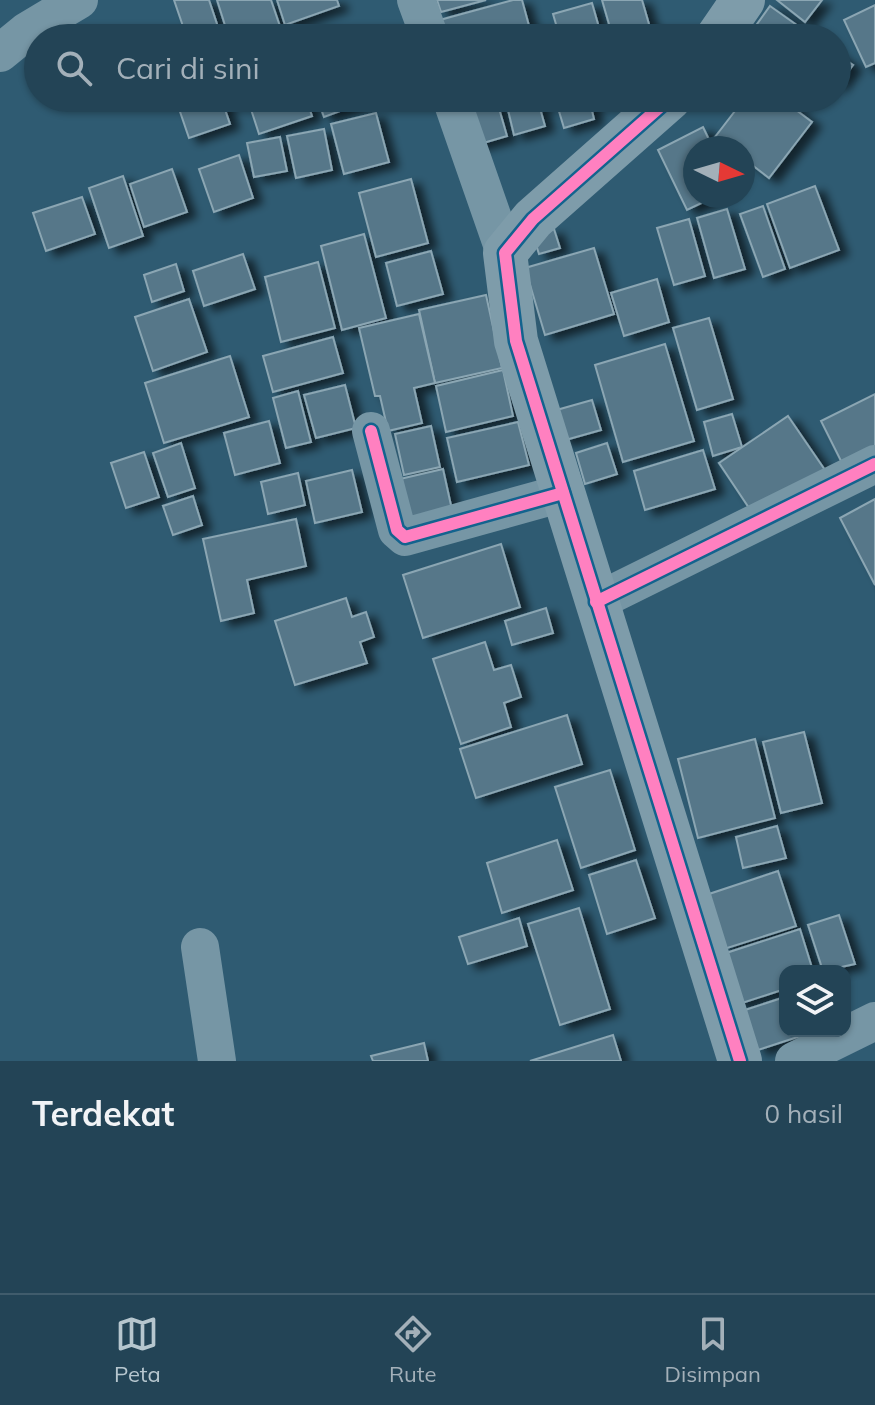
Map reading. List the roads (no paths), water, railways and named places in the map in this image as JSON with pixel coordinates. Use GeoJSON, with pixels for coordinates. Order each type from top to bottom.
{"type":"FeatureCollection","features":[{"type":"Feature","properties":{"kind":"street"},"geometry":{"type":"LineString","coordinates":[[39,24],[79,0]]}},
{"type":"Feature","properties":{"kind":"street"},"geometry":{"type":"LineString","coordinates":[[416,0],[425,24]]}},
{"type":"Feature","properties":{"kind":"street"},"geometry":{"type":"LineString","coordinates":[[727,24],[743,0]]}},
{"type":"Feature","properties":{"kind":"street"},"geometry":{"type":"LineString","coordinates":[[0,53],[24,33]]}},
{"type":"Feature","properties":{"kind":"street"},"geometry":{"type":"LineString","coordinates":[[456,112],[505,253],[516,341],[740,1061]]}},
{"type":"Feature","properties":{"kind":"street"},"geometry":{"type":"LineString","coordinates":[[505,253],[533,219],[654,112]]}},
{"type":"Feature","properties":{"kind":"street"},"geometry":{"type":"LineString","coordinates":[[371,431],[397,530],[405,537],[563,493]]}},
{"type":"Feature","properties":{"kind":"street"},"geometry":{"type":"LineString","coordinates":[[596,602],[875,464]]}},
{"type":"Feature","properties":{"kind":"street"},"geometry":{"type":"LineString","coordinates":[[200,947],[217,1061]]}},
{"type":"Feature","properties":{"kind":"street"},"geometry":{"type":"LineString","coordinates":[[794,1061],[875,1021]]}}]}
